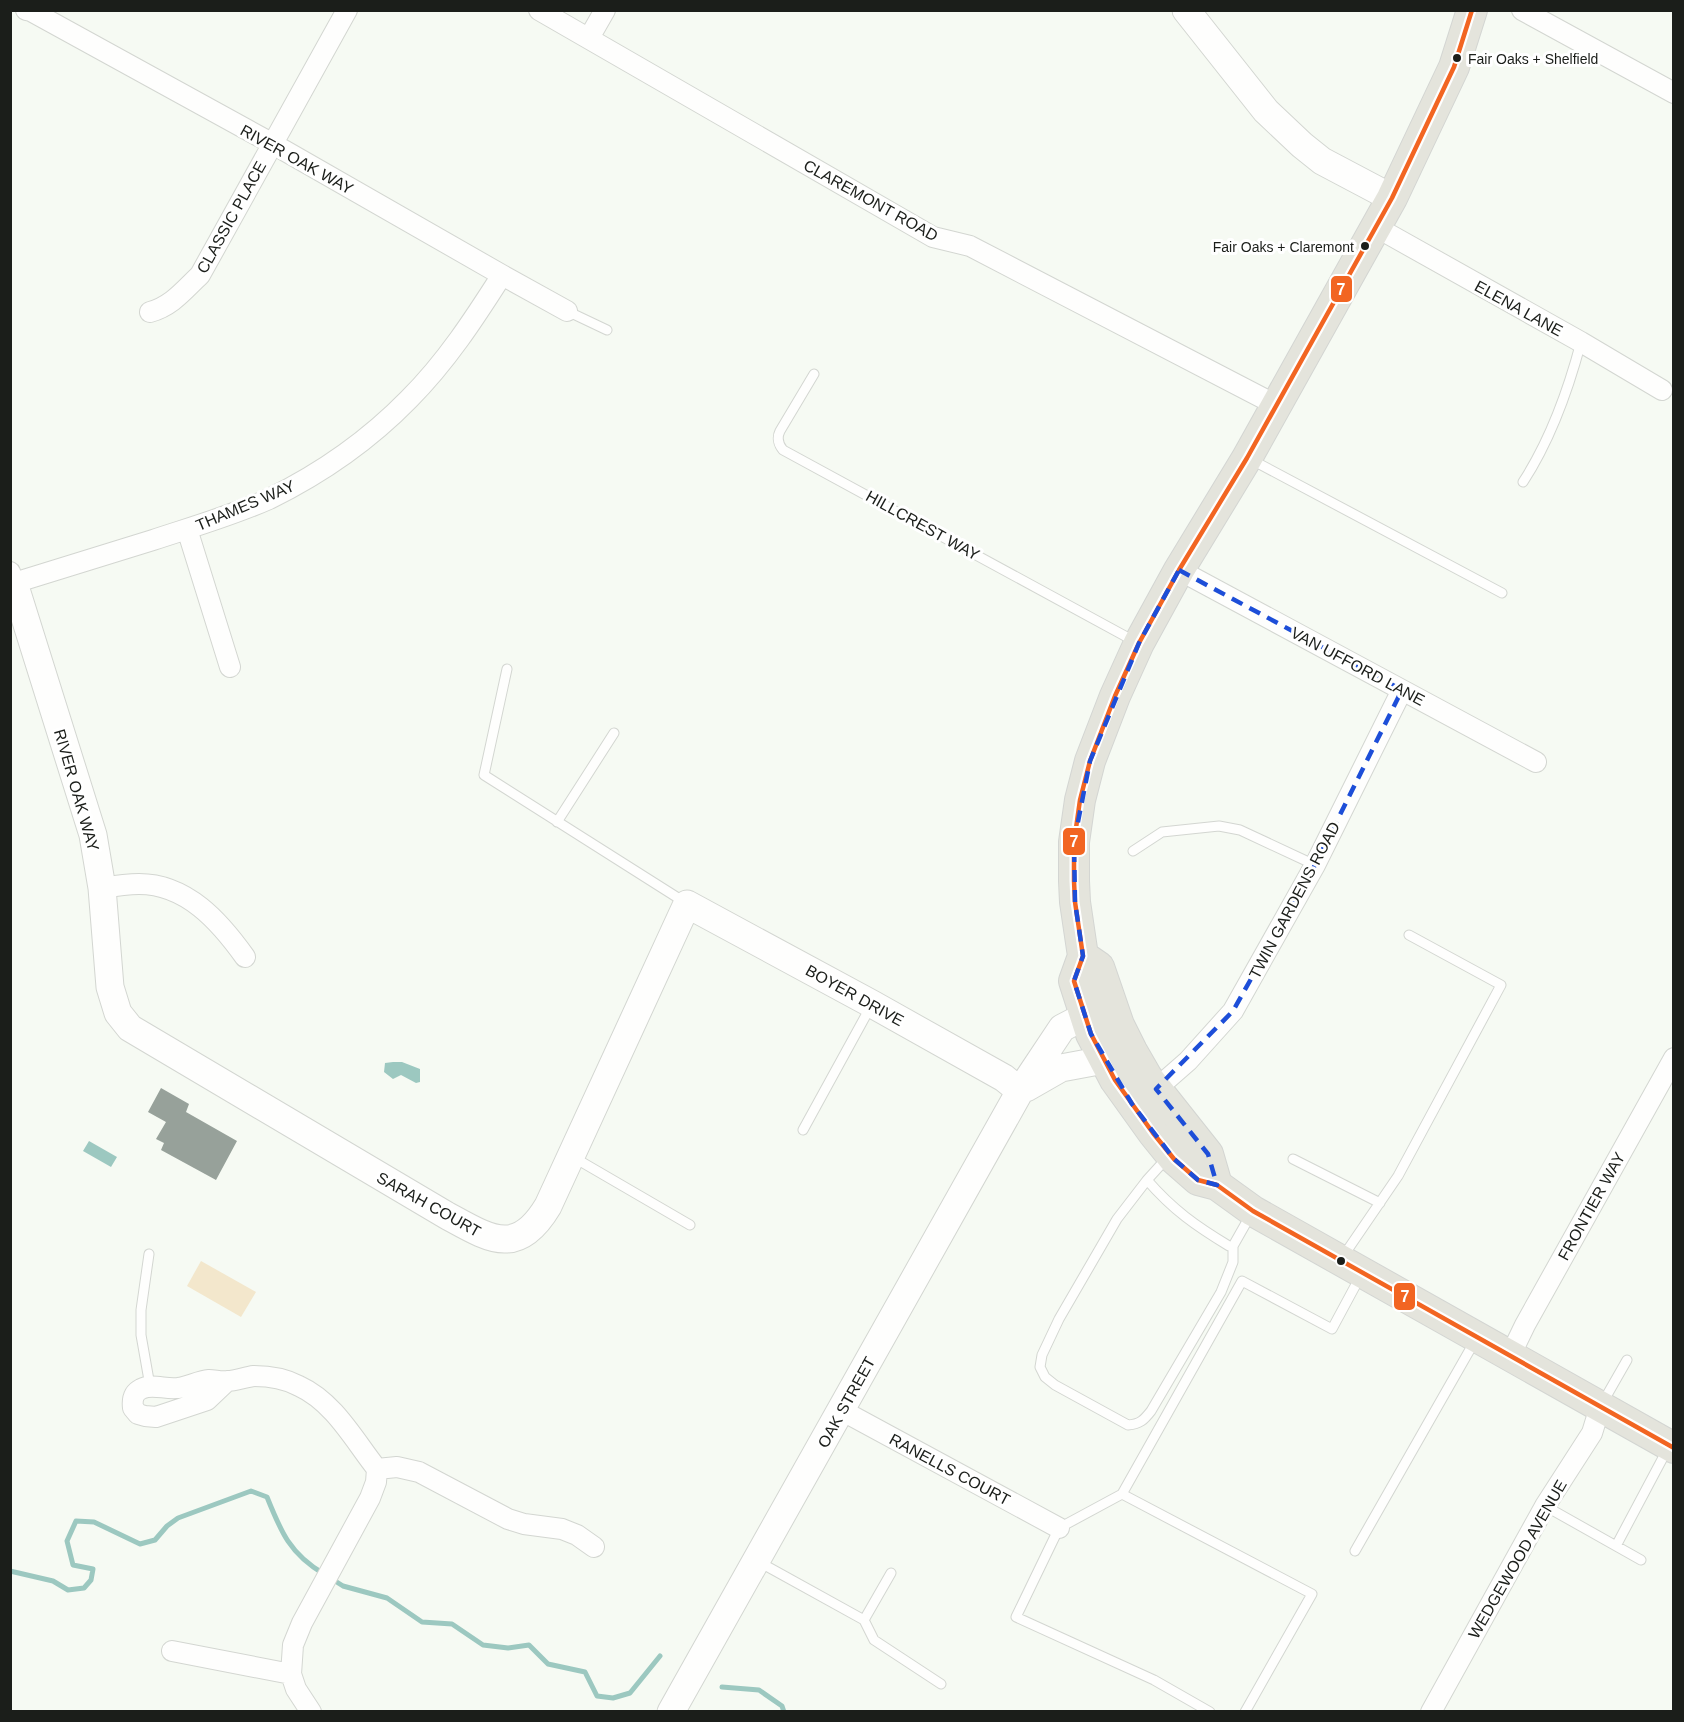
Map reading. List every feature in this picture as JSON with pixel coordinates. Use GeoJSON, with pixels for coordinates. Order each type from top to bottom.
{"type":"FeatureCollection","features":[{"type":"Feature","properties":{"kind":"main road"},"geometry":{"type":"LineString","coordinates":[[1472,10],[1454,67],[1392,198],[1247,458],[1179,570],[1139,643],[1114,696],[1090,761],[1080,800],[1074,842],[1074,902],[1083,956],[1074,981],[1085,1016],[1104,1060],[1132,1104],[1171,1154],[1198,1180],[1217,1185],[1253,1211],[1600,1407],[1672,1444]]}},
{"type":"Feature","properties":{"kind":"main road"},"geometry":{"type":"LineString","coordinates":[[1083,956],[1099,967],[1119,1025],[1150,1080],[1208,1154],[1217,1185]]}},
{"type":"Feature","properties":{"kind":"main road"},"geometry":{"type":"LineString","coordinates":[[1085,1016],[1111,1040],[1123,1064],[1150,1080]]}},
{"type":"Feature","properties":{"kind":"street","name":"RIVER OAK WAY"},"geometry":{"type":"LineString","coordinates":[[26,10],[273,144],[502,276],[567,310]]}},
{"type":"Feature","properties":{"kind":"street","name":"CLASSIC PLACE"},"geometry":{"type":"LineString","coordinates":[[150,312],[172,302],[200,275],[347,10]]}},
{"type":"Feature","properties":{"kind":"street","name":"CLAREMONT ROAD"},"geometry":{"type":"LineString","coordinates":[[539,10],[933,237],[970,246],[1276,405]]}},
{"type":"Feature","properties":{"kind":"street"},"geometry":{"type":"LineString","coordinates":[[589,38],[604,10]]}},
{"type":"Feature","properties":{"kind":"street"},"geometry":{"type":"LineString","coordinates":[[1186,10],[1266,111],[1302,146],[1322,161],[1392,198]]}},
{"type":"Feature","properties":{"kind":"street"},"geometry":{"type":"LineString","coordinates":[[1522,10],[1674,93]]}},
{"type":"Feature","properties":{"kind":"street","name":"ELENA LANE"},"geometry":{"type":"LineString","coordinates":[[1376,227],[1662,390]]}},
{"type":"Feature","properties":{"kind":"street","name":"THAMES WAY"},"geometry":{"type":"LineString","coordinates":[[12,578],[221,518],[269,498],[315,473],[385,423],[433,373],[465,332],[502,276]]}},
{"type":"Feature","properties":{"kind":"street"},"geometry":{"type":"LineString","coordinates":[[187,529],[230,667]]}},
{"type":"Feature","properties":{"kind":"street","name":"VAN UFFORD LANE"},"geometry":{"type":"LineString","coordinates":[[1179,570],[1536,762]]}},
{"type":"Feature","properties":{"kind":"street","name":"RIVER OAK WAY"},"geometry":{"type":"LineString","coordinates":[[12,578],[93,835],[102,888],[110,987],[118,1013]]}},
{"type":"Feature","properties":{"kind":"street","name":"TWIN GARDENS ROAD"},"geometry":{"type":"LineString","coordinates":[[1150,1080],[1188,1061],[1233,1011],[1315,865],[1402,690]]}},
{"type":"Feature","properties":{"kind":"street"},"geometry":{"type":"LineString","coordinates":[[102,888],[140,884],[176,891],[197,904],[217,922],[245,957]]}},
{"type":"Feature","properties":{"kind":"street","name":"BOYER DRIVE"},"geometry":{"type":"LineString","coordinates":[[687,904],[1004,1078],[1020,1091]]}},
{"type":"Feature","properties":{"kind":"street","name":"SARAH COURT"},"geometry":{"type":"LineString","coordinates":[[118,1013],[130,1028],[446,1215],[489,1237],[499,1239],[518,1237],[534,1226],[548,1206],[687,904]]}},
{"type":"Feature","properties":{"kind":"street"},"geometry":{"type":"LineString","coordinates":[[1020,1091],[1062,1028],[1085,1016]]}},
{"type":"Feature","properties":{"kind":"street","name":"FRONTIER WAY"},"geometry":{"type":"LineString","coordinates":[[1510,1356],[1525,1325],[1674,1058]]}},
{"type":"Feature","properties":{"kind":"street"},"geometry":{"type":"LineString","coordinates":[[1020,1091],[1061,1068],[1104,1060]]}},
{"type":"Feature","properties":{"kind":"street","name":"OAK STREET"},"geometry":{"type":"LineString","coordinates":[[671,1712],[1020,1091]]}},
{"type":"Feature","properties":{"kind":"street"},"geometry":{"type":"LineString","coordinates":[[227,1381],[207,1400],[156,1417],[138,1414],[133,1408],[132,1400],[135,1394],[142,1388],[150,1386],[164,1389],[178,1388],[208,1380],[227,1381],[255,1376],[283,1380],[298,1385],[313,1394],[339,1419],[376,1469],[376,1482],[370,1498],[296,1634],[291,1657],[291,1674],[296,1689],[311,1712]]}},
{"type":"Feature","properties":{"kind":"street","name":"WEDGEWOOD AVENUE"},"geometry":{"type":"LineString","coordinates":[[1431,1712],[1545,1506],[1592,1433],[1600,1407]]}},
{"type":"Feature","properties":{"kind":"street","name":"RANELLS COURT"},"geometry":{"type":"LineString","coordinates":[[841,1410],[1059,1528]]}},
{"type":"Feature","properties":{"kind":"street"},"geometry":{"type":"LineString","coordinates":[[376,1469],[398,1467],[419,1472],[508,1519],[524,1524],[562,1528],[578,1535],[594,1547]]}},
{"type":"Feature","properties":{"kind":"street"},"geometry":{"type":"LineString","coordinates":[[172,1651],[291,1674]]}},
{"type":"Feature","properties":{"kind":"lane"},"geometry":{"type":"LineString","coordinates":[[567,310],[607,330]]}},
{"type":"Feature","properties":{"kind":"lane"},"geometry":{"type":"LineString","coordinates":[[1523,482],[1538,459],[1563,403],[1581,342]]}},
{"type":"Feature","properties":{"kind":"lane","name":"HILLCREST WAY"},"geometry":{"type":"LineString","coordinates":[[814,374],[780,430],[779,445],[783,450],[1139,643]]}},
{"type":"Feature","properties":{"kind":"lane"},"geometry":{"type":"LineString","coordinates":[[1247,458],[1502,593]]}},
{"type":"Feature","properties":{"kind":"lane"},"geometry":{"type":"LineString","coordinates":[[507,669],[484,775],[687,904]]}},
{"type":"Feature","properties":{"kind":"lane"},"geometry":{"type":"LineString","coordinates":[[557,822],[614,733]]}},
{"type":"Feature","properties":{"kind":"lane"},"geometry":{"type":"LineString","coordinates":[[1133,851],[1162,832],[1219,826],[1240,830],[1315,865]]}},
{"type":"Feature","properties":{"kind":"lane"},"geometry":{"type":"LineString","coordinates":[[1210,1712],[1154,1680],[1016,1617],[1059,1528],[1122,1494],[1242,1281],[1332,1329],[1352,1266],[1380,1203],[1398,1176],[1501,985],[1409,935]]}},
{"type":"Feature","properties":{"kind":"lane"},"geometry":{"type":"LineString","coordinates":[[803,1130],[872,1004]]}},
{"type":"Feature","properties":{"kind":"lane"},"geometry":{"type":"LineString","coordinates":[[1171,1154],[1120,1214],[1059,1319],[1042,1355],[1040,1367],[1050,1381],[1128,1425],[1144,1420],[1221,1292],[1233,1262],[1233,1246],[1253,1211]]}},
{"type":"Feature","properties":{"kind":"lane"},"geometry":{"type":"LineString","coordinates":[[571,1155],[690,1225]]}},
{"type":"Feature","properties":{"kind":"lane"},"geometry":{"type":"LineString","coordinates":[[1293,1159],[1380,1203]]}},
{"type":"Feature","properties":{"kind":"lane"},"geometry":{"type":"LineString","coordinates":[[1147,1180],[1164,1199],[1193,1224],[1229,1246],[1233,1246]]}},
{"type":"Feature","properties":{"kind":"lane"},"geometry":{"type":"LineString","coordinates":[[149,1254],[141,1310],[141,1335],[150,1386]]}},
{"type":"Feature","properties":{"kind":"lane"},"geometry":{"type":"LineString","coordinates":[[1355,1551],[1477,1337]]}},
{"type":"Feature","properties":{"kind":"lane"},"geometry":{"type":"LineString","coordinates":[[1600,1407],[1627,1360]]}},
{"type":"Feature","properties":{"kind":"lane"},"geometry":{"type":"LineString","coordinates":[[1616,1546],[1672,1444]]}},
{"type":"Feature","properties":{"kind":"lane"},"geometry":{"type":"LineString","coordinates":[[1122,1494],[1312,1594],[1245,1712]]}},
{"type":"Feature","properties":{"kind":"lane"},"geometry":{"type":"LineString","coordinates":[[1545,1506],[1641,1560]]}},
{"type":"Feature","properties":{"kind":"lane"},"geometry":{"type":"LineString","coordinates":[[756,1561],[864,1620],[874,1640],[941,1683]]}},
{"type":"Feature","properties":{"kind":"lane"},"geometry":{"type":"LineString","coordinates":[[864,1620],[891,1573]]}},
{"type":"Feature","properties":{"kind":"highlighted area"},"geometry":{"type":"Polygon","coordinates":[[[1179,570],[1402,690],[1315,865],[1233,1011],[1156,1089],[1208,1154],[1217,1185],[1198,1180],[1174,1159],[1132,1104],[1091,1034],[1074,981],[1083,956],[1075,902],[1074,842],[1090,761],[1139,643],[1179,570]]]}},
{"type":"Feature","properties":{"kind":"shaded area"},"geometry":{"type":"Polygon","coordinates":[[[201,1261],[256,1292],[241,1317],[187,1286],[201,1261]]]}},
{"type":"Feature","properties":{"kind":"water"},"geometry":{"type":"Polygon","coordinates":[[[402,1062],[420,1069],[420,1082],[416,1083],[401,1075],[393,1079],[384,1072],[385,1063],[402,1062]]]}},
{"type":"Feature","properties":{"kind":"water"},"geometry":{"type":"Polygon","coordinates":[[[89,1141],[117,1157],[111,1167],[83,1151],[89,1141]]]}},
{"type":"Feature","properties":{"kind":"building"},"geometry":{"type":"Polygon","coordinates":[[[161,1088],[189,1104],[186,1112],[237,1141],[216,1180],[161,1150],[164,1143],[156,1139],[166,1122],[148,1112],[161,1088]]]}},
{"type":"Feature","properties":{"kind":"waterway"},"geometry":{"type":"LineString","coordinates":[[10,1571],[53,1581],[68,1590],[84,1588],[91,1580],[93,1569],[73,1565],[67,1541],[76,1521],[94,1522],[140,1544],[155,1540],[167,1526],[178,1518],[251,1491],[267,1497],[288,1541],[303,1558],[324,1574]]}},
{"type":"Feature","properties":{"kind":"waterway"},"geometry":{"type":"LineString","coordinates":[[332,1579],[343,1586],[387,1598],[422,1622],[452,1624],[483,1645],[508,1648],[529,1645],[548,1664],[585,1672],[597,1696],[613,1698],[630,1693],[660,1656]]}},
{"type":"Feature","properties":{"kind":"waterway"},"geometry":{"type":"LineString","coordinates":[[722,1687],[759,1690],[782,1706],[784,1712]]}},
{"type":"Feature","properties":{"kind":"transit line","name":"7"},"geometry":{"type":"LineString","coordinates":[[1472,10],[1454,67],[1392,198],[1247,458],[1179,570],[1139,643],[1115,696],[1090,761],[1080,800],[1074,842],[1074,881],[1083,956],[1074,981],[1091,1034],[1115,1080],[1174,1159],[1198,1180],[1217,1185],[1253,1211],[1674,1448]]}},
{"type":"Feature","properties":{"kind":"place","name":"Fair Oaks + Shelfield"},"geometry":{"type":"Point","coordinates":[1457,58]}},
{"type":"Feature","properties":{"kind":"place","name":"Fair Oaks + Claremont"},"geometry":{"type":"Point","coordinates":[1365,246]}}]}
